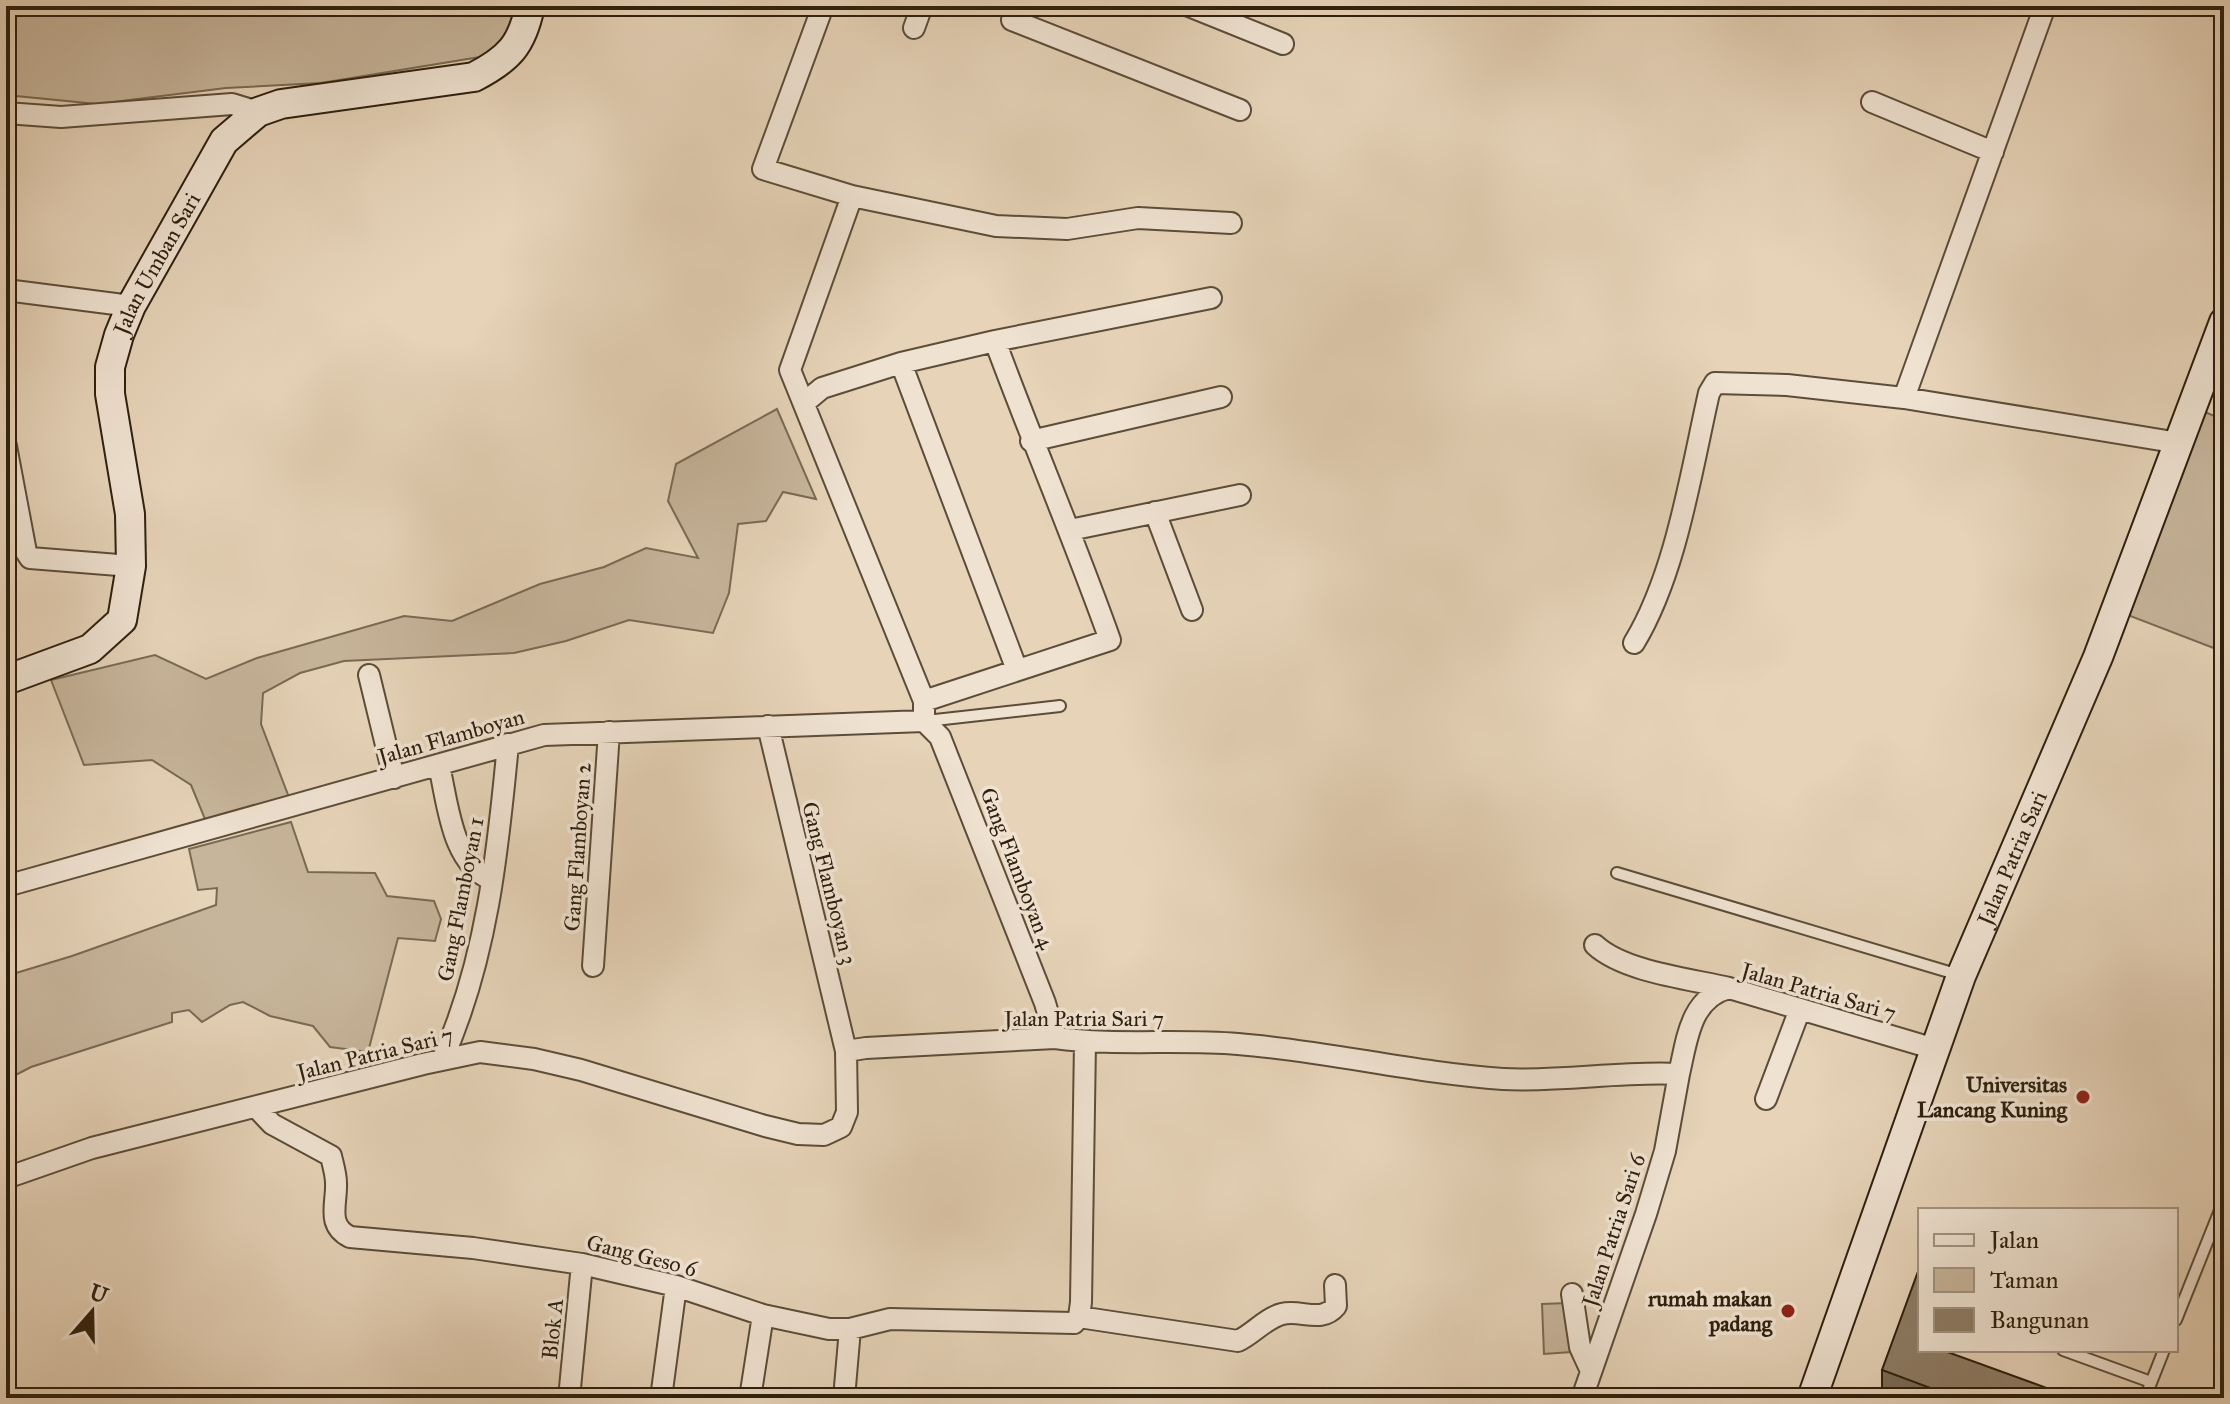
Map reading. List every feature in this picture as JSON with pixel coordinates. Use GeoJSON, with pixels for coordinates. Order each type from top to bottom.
{"type":"FeatureCollection","features":[{"type":"Feature","properties":{"kind":"street","name":"Jalan Umban Sari"},"geometry":{"type":"LineString","coordinates":[[6,680],[90,649],[122,620],[131,566],[130,514],[110,394],[110,367],[131,306],[224,141],[258,112],[307,99],[474,77],[511,53],[522,38],[530,6]]}},
{"type":"Feature","properties":{"kind":"street"},"geometry":{"type":"LineString","coordinates":[[823,6],[763,169],[852,196],[996,226],[1067,229],[1138,218],[1231,223]]}},
{"type":"Feature","properties":{"kind":"street"},"geometry":{"type":"LineString","coordinates":[[914,28],[922,6]]}},
{"type":"Feature","properties":{"kind":"street"},"geometry":{"type":"LineString","coordinates":[[1018,6],[1012,20],[1240,110]]}},
{"type":"Feature","properties":{"kind":"street"},"geometry":{"type":"LineString","coordinates":[[1189,6],[1283,44]]}},
{"type":"Feature","properties":{"kind":"street"},"geometry":{"type":"LineString","coordinates":[[1904,398],[2045,6]]}},
{"type":"Feature","properties":{"kind":"street"},"geometry":{"type":"LineString","coordinates":[[1872,102],[1993,152]]}},
{"type":"Feature","properties":{"kind":"street"},"geometry":{"type":"LineString","coordinates":[[6,113],[61,117],[232,104],[258,112]]}},
{"type":"Feature","properties":{"kind":"street","name":"Gang Flamboyan 4"},"geometry":{"type":"LineString","coordinates":[[852,196],[790,370],[924,711],[940,737],[1007,903],[1055,1038]]}},
{"type":"Feature","properties":{"kind":"street"},"geometry":{"type":"LineString","coordinates":[[6,290],[131,306]]}},
{"type":"Feature","properties":{"kind":"street"},"geometry":{"type":"LineString","coordinates":[[804,403],[822,388],[901,363],[1211,298]]}},
{"type":"Feature","properties":{"kind":"street","name":"Jalan Patria Sari"},"geometry":{"type":"LineString","coordinates":[[1812,1398],[1961,976],[2098,657],[2224,322]]}},
{"type":"Feature","properties":{"kind":"street"},"geometry":{"type":"LineString","coordinates":[[995,341],[1031,441],[1070,530],[1240,495]]}},
{"type":"Feature","properties":{"kind":"street"},"geometry":{"type":"LineString","coordinates":[[901,363],[1017,670]]}},
{"type":"Feature","properties":{"kind":"street"},"geometry":{"type":"LineString","coordinates":[[1634,643],[1650,617],[1678,529],[1711,386],[1720,382],[1787,385],[1904,398],[2179,443]]}},
{"type":"Feature","properties":{"kind":"street"},"geometry":{"type":"LineString","coordinates":[[1031,441],[1221,397]]}},
{"type":"Feature","properties":{"kind":"street"},"geometry":{"type":"LineString","coordinates":[[6,446],[26,552],[30,558],[131,566]]}},
{"type":"Feature","properties":{"kind":"street"},"geometry":{"type":"LineString","coordinates":[[1155,512],[1192,610]]}},
{"type":"Feature","properties":{"kind":"street","name":"Jalan Flamboyan"},"geometry":{"type":"LineString","coordinates":[[6,886],[544,735],[768,726],[924,711],[1017,670],[1110,640],[1070,530]]}},
{"type":"Feature","properties":{"kind":"street"},"geometry":{"type":"LineString","coordinates":[[369,675],[394,778]]}},
{"type":"Feature","properties":{"kind":"street","name":"Gang Flamboyan 3"},"geometry":{"type":"LineString","coordinates":[[768,726],[846,1051]]}},
{"type":"Feature","properties":{"kind":"street","name":"Gang Flamboyan 2"},"geometry":{"type":"LineString","coordinates":[[593,966],[609,732]]}},
{"type":"Feature","properties":{"kind":"street","name":"Gang Flamboyan 1"},"geometry":{"type":"LineString","coordinates":[[442,1060],[476,965],[498,849],[508,744]]}},
{"type":"Feature","properties":{"kind":"street"},"geometry":{"type":"LineString","coordinates":[[439,766],[456,837],[465,858],[484,877],[492,880]]}},
{"type":"Feature","properties":{"kind":"street"},"geometry":{"type":"LineString","coordinates":[[1595,945],[1634,966],[1729,988]]}},
{"type":"Feature","properties":{"kind":"street","name":"Jalan Patria Sari 7"},"geometry":{"type":"LineString","coordinates":[[256,1107],[480,1052],[534,1059],[581,1070],[765,1126],[798,1134],[824,1135],[841,1127],[847,1112],[846,1051],[1055,1038],[1085,1042],[1237,1043],[1439,1073],[1505,1079],[1577,1079],[1640,1072],[1679,1074],[1693,1018],[1705,1000],[1729,988],[1935,1049]]}},
{"type":"Feature","properties":{"kind":"street"},"geometry":{"type":"LineString","coordinates":[[1766,1099],[1800,1009]]}},
{"type":"Feature","properties":{"kind":"street"},"geometry":{"type":"LineString","coordinates":[[1079,1317],[1085,1042]]}},
{"type":"Feature","properties":{"kind":"street","name":"Jalan Patria Sari 6"},"geometry":{"type":"LineString","coordinates":[[1582,1398],[1665,1151],[1679,1074]]}},
{"type":"Feature","properties":{"kind":"street"},"geometry":{"type":"LineString","coordinates":[[6,1178],[92,1148],[256,1107]]}},
{"type":"Feature","properties":{"kind":"street","name":"Gang Geso 6"},"geometry":{"type":"LineString","coordinates":[[256,1107],[272,1124],[331,1156],[336,1181],[335,1225],[350,1237],[473,1248],[582,1264],[676,1286],[763,1315],[829,1329],[850,1329],[890,1319],[1074,1323],[1079,1317],[1238,1341],[1280,1314],[1322,1316],[1330,1313],[1336,1306],[1335,1285]]}},
{"type":"Feature","properties":{"kind":"street","name":"Blok A"},"geometry":{"type":"LineString","coordinates":[[569,1398],[582,1264]]}},
{"type":"Feature","properties":{"kind":"street"},"geometry":{"type":"LineString","coordinates":[[661,1398],[676,1286]]}},
{"type":"Feature","properties":{"kind":"street"},"geometry":{"type":"LineString","coordinates":[[1572,1294],[1580,1347],[1591,1371]]}},
{"type":"Feature","properties":{"kind":"street"},"geometry":{"type":"LineString","coordinates":[[750,1398],[763,1315]]}},
{"type":"Feature","properties":{"kind":"street"},"geometry":{"type":"LineString","coordinates":[[844,1398],[850,1329]]}},
{"type":"Feature","properties":{"kind":"lane"},"geometry":{"type":"LineString","coordinates":[[924,711],[1060,706]]}},
{"type":"Feature","properties":{"kind":"lane"},"geometry":{"type":"LineString","coordinates":[[1617,873],[1961,976]]}},
{"type":"Feature","properties":{"kind":"lane"},"geometry":{"type":"LineString","coordinates":[[2178,1315],[2224,1200]]}},
{"type":"Feature","properties":{"kind":"lane"},"geometry":{"type":"LineString","coordinates":[[2068,1352],[2151,1382]]}},
{"type":"Feature","properties":{"kind":"lane"},"geometry":{"type":"LineString","coordinates":[[2145,1398],[2163,1352]]}},
{"type":"Feature","properties":{"kind":"green space"},"geometry":{"type":"Polygon","coordinates":[[[6,6],[521,6],[498,54],[321,83],[226,88],[97,104],[6,95],[6,6]]]}},
{"type":"Feature","properties":{"kind":"green space"},"geometry":{"type":"Polygon","coordinates":[[[777,409],[816,499],[783,492],[766,521],[738,524],[729,593],[713,633],[629,620],[566,641],[514,653],[344,661],[300,673],[263,693],[261,724],[290,800],[207,824],[191,785],[152,760],[84,765],[51,680],[155,655],[206,679],[257,658],[404,616],[452,621],[540,584],[604,567],[646,548],[698,558],[668,501],[676,464],[777,409]]]}},
{"type":"Feature","properties":{"kind":"green space"},"geometry":{"type":"Polygon","coordinates":[[[2200,410],[2224,420],[2224,652],[2125,614],[2200,410]]]}},
{"type":"Feature","properties":{"kind":"green space"},"geometry":{"type":"Polygon","coordinates":[[[291,822],[308,872],[375,873],[387,896],[434,901],[441,919],[435,941],[398,938],[368,1052],[330,1047],[313,1026],[270,1016],[243,1002],[230,1005],[202,1022],[189,1010],[172,1013],[172,1022],[31,1067],[6,1080],[6,976],[216,905],[217,888],[198,890],[189,849],[291,822]]]}},
{"type":"Feature","properties":{"kind":"green space"},"geometry":{"type":"Polygon","coordinates":[[[1568,1303],[1571,1352],[1544,1354],[1542,1304],[1568,1303]]]}},
{"type":"Feature","properties":{"kind":"building"},"geometry":{"type":"Polygon","coordinates":[[[1918,1271],[1918,1352],[1948,1352],[2055,1391],[2053,1398],[1957,1398],[1882,1370],[1918,1271]]]}},
{"type":"Feature","properties":{"kind":"place","name":"Universitas Lancang Kuning"},"geometry":{"type":"Point","coordinates":[2083,1097]}},
{"type":"Feature","properties":{"kind":"place","name":"rumah makan padang"},"geometry":{"type":"Point","coordinates":[1788,1311]}}]}
